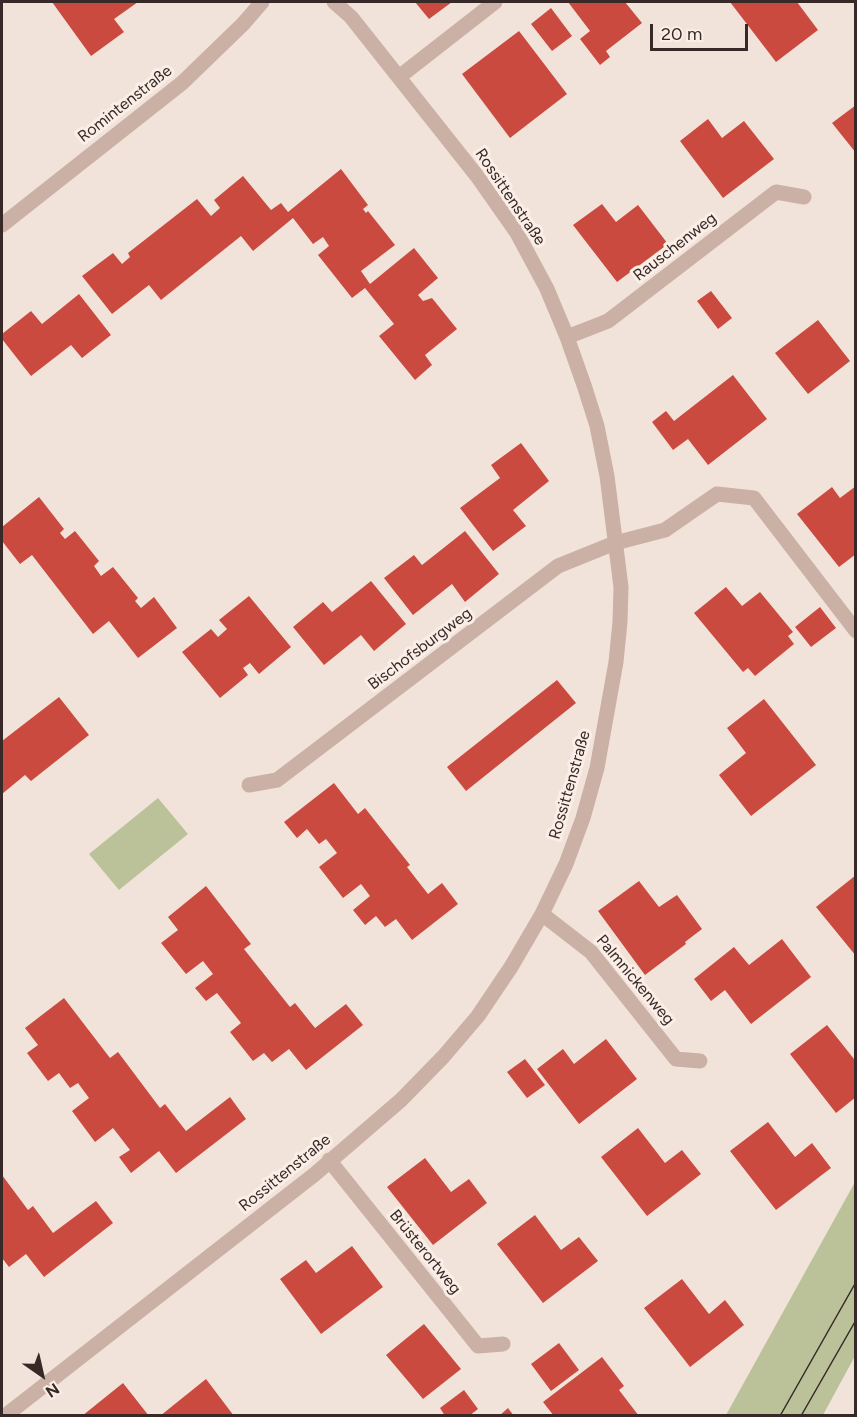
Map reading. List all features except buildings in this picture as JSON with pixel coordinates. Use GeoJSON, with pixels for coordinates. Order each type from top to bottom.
{"type":"FeatureCollection","features":[{"type":"Feature","properties":{"kind":"street","name":"Romintenstraße"},"geometry":{"type":"LineString","coordinates":[[2,225],[182,83],[243,24],[262,2]]}},
{"type":"Feature","properties":{"kind":"street","name":"Rossittenstraße"},"geometry":{"type":"LineString","coordinates":[[12,1413],[315,1174],[401,1100],[443,1057],[478,1016],[511,967],[542,914],[566,864],[583,818],[597,768],[616,662],[621,587],[607,476],[597,426],[567,337],[547,289],[517,233],[477,176],[399,77],[351,17],[334,2]]}},
{"type":"Feature","properties":{"kind":"street"},"geometry":{"type":"LineString","coordinates":[[399,77],[495,2]]}},
{"type":"Feature","properties":{"kind":"street","name":"Rauschenweg"},"geometry":{"type":"LineString","coordinates":[[567,337],[608,321],[776,192],[804,197]]}},
{"type":"Feature","properties":{"kind":"street","name":"Bischofsburgweg"},"geometry":{"type":"LineString","coordinates":[[249,785],[277,780],[558,566],[615,543],[665,530],[717,494],[754,498],[855,631]]}},
{"type":"Feature","properties":{"kind":"street","name":"Palmnickenweg"},"geometry":{"type":"LineString","coordinates":[[542,914],[591,952],[676,1059],[700,1061]]}},
{"type":"Feature","properties":{"kind":"street","name":"Brüsterortweg"},"geometry":{"type":"LineString","coordinates":[[329,1160],[478,1346],[503,1344]]}},
{"type":"Feature","properties":{"kind":"green space"},"geometry":{"type":"Polygon","coordinates":[[[158,798],[188,834],[119,890],[89,854],[158,798]]]}},
{"type":"Feature","properties":{"kind":"green space"},"geometry":{"type":"Polygon","coordinates":[[[855,1182],[855,1356],[823,1415],[726,1415],[855,1182]]]}},
{"type":"Feature","properties":{"kind":"tram line"},"geometry":{"type":"LineString","coordinates":[[780,1416],[856,1282]]}},
{"type":"Feature","properties":{"kind":"tram line"},"geometry":{"type":"LineString","coordinates":[[801,1416],[856,1320]]}}]}
